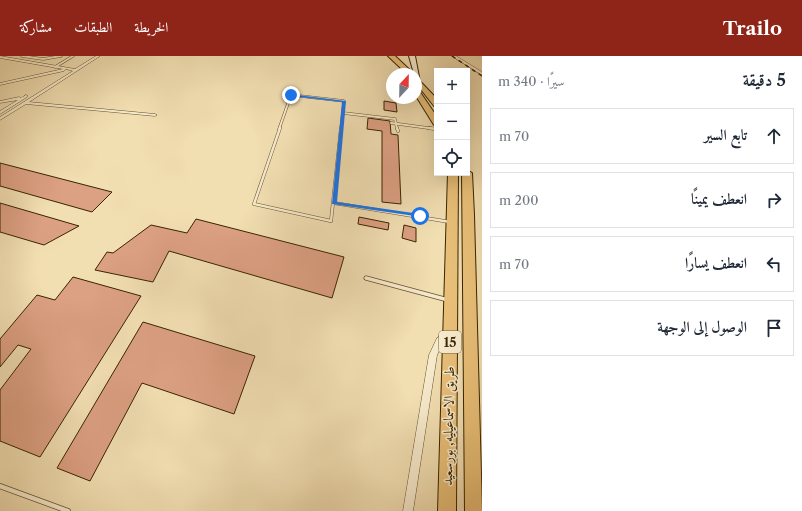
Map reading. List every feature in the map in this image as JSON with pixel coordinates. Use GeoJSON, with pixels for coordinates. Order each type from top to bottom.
{"type":"FeatureCollection","features":[{"type":"Feature","properties":{"kind":"highway"},"geometry":{"type":"LineString","coordinates":[[382,56],[395,68]]}},
{"type":"Feature","properties":{"kind":"highway"},"geometry":{"type":"LineString","coordinates":[[391,56],[404,68]]}},
{"type":"Feature","properties":{"kind":"highway"},"geometry":{"type":"LineString","coordinates":[[422,86],[434,100]]}},
{"type":"Feature","properties":{"kind":"highway"},"geometry":{"type":"LineString","coordinates":[[422,99],[434,118]]}},
{"type":"Feature","properties":{"kind":"highway","name":"طريق الاسماعيليه, بورسعيد"},"geometry":{"type":"LineString","coordinates":[[446,511],[453,222],[452,176]]}},
{"type":"Feature","properties":{"kind":"highway","name":"طريق الاسماعيليه, بورسعيد"},"geometry":{"type":"LineString","coordinates":[[467,176],[470,235],[474,511]]}},
{"type":"Feature","properties":{"kind":"highway"},"geometry":{"type":"LineString","coordinates":[[469,215],[453,222],[470,235]]}},
{"type":"Feature","properties":{"kind":"main road"},"geometry":{"type":"LineString","coordinates":[[412,56],[414,68]]}},
{"type":"Feature","properties":{"kind":"street"},"geometry":{"type":"LineString","coordinates":[[0,113],[89,56]]}},
{"type":"Feature","properties":{"kind":"street"},"geometry":{"type":"LineString","coordinates":[[0,119],[98,56]]}},
{"type":"Feature","properties":{"kind":"street"},"geometry":{"type":"LineString","coordinates":[[454,56],[482,74]]}},
{"type":"Feature","properties":{"kind":"street"},"geometry":{"type":"LineString","coordinates":[[0,57],[75,70]]}},
{"type":"Feature","properties":{"kind":"street"},"geometry":{"type":"LineString","coordinates":[[0,84],[68,69]]}},
{"type":"Feature","properties":{"kind":"street"},"geometry":{"type":"LineString","coordinates":[[0,102],[25,97],[32,98]]}},
{"type":"Feature","properties":{"kind":"street"},"geometry":{"type":"LineString","coordinates":[[24,103],[155,115]]}},
{"type":"Feature","properties":{"kind":"street"},"geometry":{"type":"LineString","coordinates":[[408,511],[433,356],[436,345],[450,334]]}},
{"type":"Feature","properties":{"kind":"lane"},"geometry":{"type":"LineString","coordinates":[[22,56],[43,59],[61,56]]}},
{"type":"Feature","properties":{"kind":"lane"},"geometry":{"type":"LineString","coordinates":[[55,67],[73,56]]}},
{"type":"Feature","properties":{"kind":"lane"},"geometry":{"type":"LineString","coordinates":[[291,95],[344,101],[343,113],[332,221],[254,204],[291,95]]}},
{"type":"Feature","properties":{"kind":"lane"},"geometry":{"type":"LineString","coordinates":[[343,113],[395,119],[398,131]]}},
{"type":"Feature","properties":{"kind":"lane"},"geometry":{"type":"LineString","coordinates":[[391,123],[434,129]]}},
{"type":"Feature","properties":{"kind":"lane"},"geometry":{"type":"LineString","coordinates":[[334,203],[453,222]]}},
{"type":"Feature","properties":{"kind":"lane"},"geometry":{"type":"LineString","coordinates":[[366,278],[451,301]]}},
{"type":"Feature","properties":{"kind":"lane"},"geometry":{"type":"LineString","coordinates":[[0,486],[68,511]]}},
{"type":"Feature","properties":{"kind":"building"},"geometry":{"type":"Polygon","coordinates":[[[384,101],[386,101],[386,104],[396,104],[397,112],[384,110],[384,101]]]}},
{"type":"Feature","properties":{"kind":"building"},"geometry":{"type":"Polygon","coordinates":[[[368,118],[390,121],[391,134],[398,135],[401,204],[382,202],[382,131],[367,129],[368,118]]]}},
{"type":"Feature","properties":{"kind":"building"},"geometry":{"type":"Polygon","coordinates":[[[0,163],[112,192],[92,212],[0,186],[0,163]]]}},
{"type":"Feature","properties":{"kind":"building"},"geometry":{"type":"Polygon","coordinates":[[[0,203],[79,226],[44,245],[0,232],[0,203]]]}},
{"type":"Feature","properties":{"kind":"building"},"geometry":{"type":"Polygon","coordinates":[[[359,217],[389,223],[388,230],[358,224],[359,217]]]}},
{"type":"Feature","properties":{"kind":"building"},"geometry":{"type":"Polygon","coordinates":[[[196,219],[344,257],[332,298],[169,251],[153,282],[95,270],[107,252],[113,253],[151,225],[187,233],[196,219]]]}},
{"type":"Feature","properties":{"kind":"building"},"geometry":{"type":"Polygon","coordinates":[[[404,225],[416,228],[416,242],[402,238],[404,225]]]}},
{"type":"Feature","properties":{"kind":"building"},"geometry":{"type":"Polygon","coordinates":[[[73,277],[141,296],[40,457],[0,441],[0,390],[31,349],[18,345],[0,367],[0,339],[37,295],[55,300],[73,277]]]}},
{"type":"Feature","properties":{"kind":"building"},"geometry":{"type":"Polygon","coordinates":[[[143,322],[255,356],[234,414],[142,383],[90,481],[57,468],[143,322]]]}},
{"type":"Feature","properties":{"kind":"railway"},"geometry":{"type":"LineString","coordinates":[[452,56],[482,76]]}},
{"type":"Feature","properties":{"kind":"route"},"geometry":{"type":"LineString","coordinates":[[291,95],[344,101],[334,203],[420,216]]}}]}
